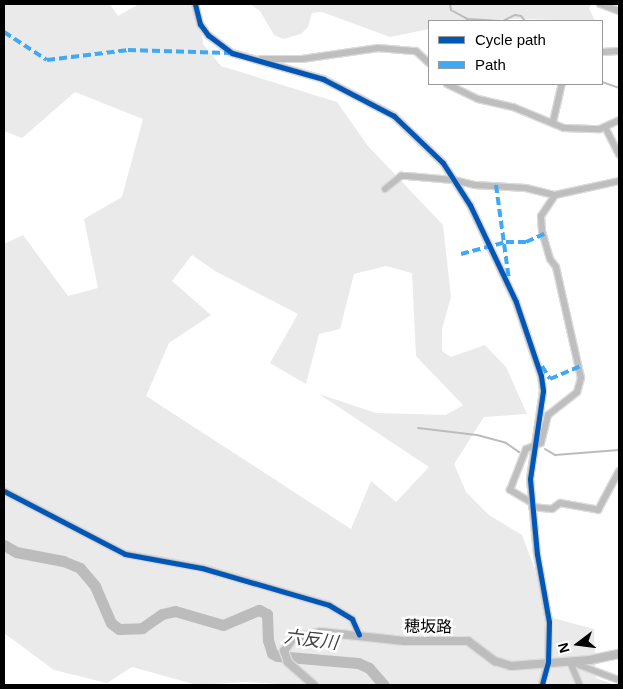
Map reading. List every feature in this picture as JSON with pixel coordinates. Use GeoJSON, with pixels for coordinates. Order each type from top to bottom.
{"type":"FeatureCollection","features":[{"type":"Feature","properties":{"kind":"main road","name":"穂坂路"},"geometry":{"type":"LineString","coordinates":[[314,685],[284,654],[293,638],[310,633],[359,635],[405,641],[468,641],[495,661],[511,666],[570,662],[619,654]]}},
{"type":"Feature","properties":{"kind":"street"},"geometry":{"type":"LineString","coordinates":[[196,4],[200,24],[208,35],[232,53],[323,79],[394,116],[418,137],[453,180],[494,253],[516,302],[537,361],[542,391],[530,479],[537,554],[549,622],[548,662],[542,685]]}},
{"type":"Feature","properties":{"kind":"street"},"geometry":{"type":"LineString","coordinates":[[600,4],[619,12]]}},
{"type":"Feature","properties":{"kind":"street"},"geometry":{"type":"LineString","coordinates":[[254,59],[302,59],[378,48],[416,51],[428,62]]}},
{"type":"Feature","properties":{"kind":"street"},"geometry":{"type":"LineString","coordinates":[[603,52],[619,52]]}},
{"type":"Feature","properties":{"kind":"street"},"geometry":{"type":"LineString","coordinates":[[449,85],[478,99],[582,130],[605,127],[619,120]]}},
{"type":"Feature","properties":{"kind":"street"},"geometry":{"type":"LineString","coordinates":[[553,122],[562,85]]}},
{"type":"Feature","properties":{"kind":"street"},"geometry":{"type":"LineString","coordinates":[[605,127],[619,155]]}},
{"type":"Feature","properties":{"kind":"street"},"geometry":{"type":"LineString","coordinates":[[385,189],[401,176],[453,180],[474,185],[526,188],[555,195],[619,181]]}},
{"type":"Feature","properties":{"kind":"street"},"geometry":{"type":"LineString","coordinates":[[555,195],[541,216],[540,224],[550,259],[556,266],[559,290],[572,326],[581,378],[577,392],[548,416],[541,443],[526,449],[510,490],[532,505],[552,509],[560,503],[598,510],[619,471]]}},
{"type":"Feature","properties":{"kind":"street"},"geometry":{"type":"LineString","coordinates":[[4,491],[126,554],[202,568],[329,605],[352,618],[359,635]]}},
{"type":"Feature","properties":{"kind":"street"},"geometry":{"type":"LineString","coordinates":[[570,662],[619,680]]}},
{"type":"Feature","properties":{"kind":"street"},"geometry":{"type":"LineString","coordinates":[[570,662],[580,685]]}},
{"type":"Feature","properties":{"kind":"shaded area"},"geometry":{"type":"Polygon","coordinates":[[[4,4],[110,4],[118,16],[139,4],[199,4],[203,44],[221,66],[337,102],[368,146],[443,225],[451,297],[442,329],[442,351],[451,357],[485,345],[506,367],[527,414],[484,417],[454,464],[466,492],[489,515],[522,535],[553,618],[594,629],[596,678],[615,685],[292,685],[246,682],[197,685],[132,667],[107,683],[54,670],[4,633],[4,244],[23,235],[68,296],[98,288],[84,219],[122,197],[143,119],[75,92],[22,138],[4,131],[4,4]],[[192,255],[172,281],[211,315],[169,343],[146,396],[351,529],[371,481],[396,502],[429,467],[319,394],[376,413],[446,415],[463,405],[416,356],[412,273],[386,266],[354,274],[340,329],[319,334],[306,384],[270,363],[298,314],[215,271],[192,255]]]}},
{"type":"Feature","properties":{"kind":"shaded area"},"geometry":{"type":"Polygon","coordinates":[[[250,4],[592,4],[589,8],[595,20],[428,20],[428,29],[390,37],[322,12],[312,13],[308,27],[301,34],[283,39],[274,35],[260,11],[250,4]]]}},
{"type":"Feature","properties":{"kind":"waterway"},"geometry":{"type":"LineString","coordinates":[[450,4],[451,10],[467,19],[485,20]]}},
{"type":"Feature","properties":{"kind":"waterway"},"geometry":{"type":"LineString","coordinates":[[505,20],[515,15],[521,16],[524,20]]}},
{"type":"Feature","properties":{"kind":"waterway"},"geometry":{"type":"LineString","coordinates":[[603,82],[619,88]]}},
{"type":"Feature","properties":{"kind":"waterway"},"geometry":{"type":"LineString","coordinates":[[418,428],[477,435],[506,443],[519,452]]}},
{"type":"Feature","properties":{"kind":"waterway"},"geometry":{"type":"LineString","coordinates":[[545,449],[555,455],[619,450]]}},
{"type":"Feature","properties":{"kind":"waterway","name":"六反川"},"geometry":{"type":"LineString","coordinates":[[4,545],[16,552],[63,561],[80,568],[95,586],[111,623],[119,629],[142,628],[162,614],[175,611],[223,625],[259,610],[267,614],[268,640],[272,653],[277,656],[358,663],[369,668],[384,685]]}},
{"type":"Feature","properties":{"kind":"marked path"},"geometry":{"type":"LineString","coordinates":[[4,32],[47,60],[128,50],[229,53]]}},
{"type":"Feature","properties":{"kind":"marked path"},"geometry":{"type":"LineString","coordinates":[[496,185],[509,280]]}},
{"type":"Feature","properties":{"kind":"marked path"},"geometry":{"type":"LineString","coordinates":[[461,254],[506,242],[526,242],[544,234]]}},
{"type":"Feature","properties":{"kind":"marked path"},"geometry":{"type":"LineString","coordinates":[[542,366],[550,379],[580,366]]}},
{"type":"Feature","properties":{"kind":"cycle path"},"geometry":{"type":"LineString","coordinates":[[195,4],[200,24],[208,35],[232,53],[323,79],[394,116],[443,163],[470,205],[516,302],[541,376],[543,391],[530,479],[537,554],[549,622],[548,662],[542,685]]}},
{"type":"Feature","properties":{"kind":"cycle path"},"geometry":{"type":"LineString","coordinates":[[4,491],[125,554],[202,568],[329,605],[352,619],[359,635]]}}]}
